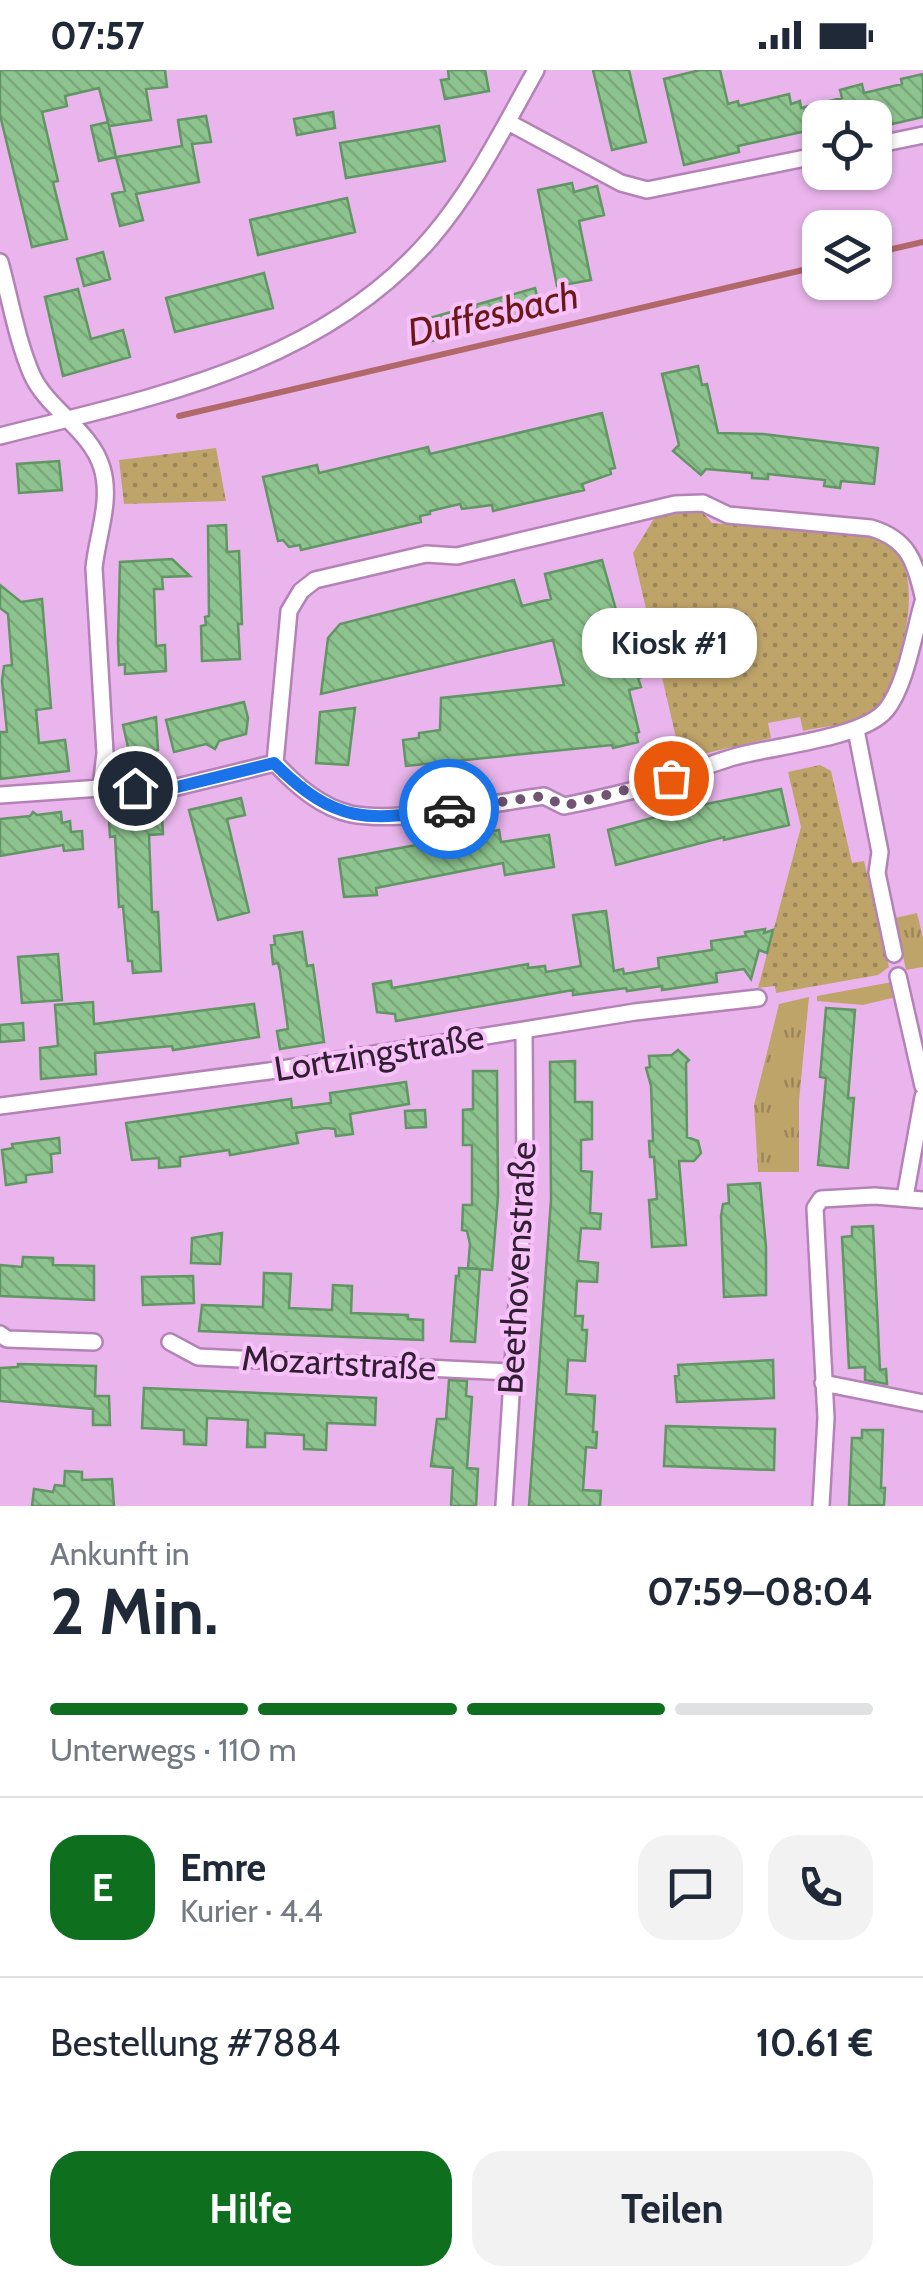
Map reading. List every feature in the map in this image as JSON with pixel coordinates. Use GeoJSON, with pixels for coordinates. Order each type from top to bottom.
{"type":"FeatureCollection","features":[{"type":"Feature","properties":{"kind":"street"},"geometry":{"type":"LineString","coordinates":[[0,436],[229,373],[305,340],[355,307],[392,278],[431,238],[464,193],[536,70]]}},
{"type":"Feature","properties":{"kind":"street"},"geometry":{"type":"LineString","coordinates":[[508,122],[620,183],[647,190],[802,160]]}},
{"type":"Feature","properties":{"kind":"street"},"geometry":{"type":"LineString","coordinates":[[892,141],[923,135]]}},
{"type":"Feature","properties":{"kind":"street"},"geometry":{"type":"LineString","coordinates":[[0,262],[32,375],[49,402],[90,444],[102,468],[105,510],[94,568],[104,753],[100,788]]}},
{"type":"Feature","properties":{"kind":"street"},"geometry":{"type":"LineString","coordinates":[[676,504],[703,504],[728,516],[886,532],[907,548],[923,599],[897,692],[875,721],[856,730],[735,757],[657,784],[564,806],[544,796],[385,818],[348,814],[304,793],[274,763],[289,610],[301,591],[315,580],[426,554],[457,556],[676,504]]}},
{"type":"Feature","properties":{"kind":"street"},"geometry":{"type":"LineString","coordinates":[[856,730],[880,852],[876,873],[894,954]]}},
{"type":"Feature","properties":{"kind":"street"},"geometry":{"type":"LineString","coordinates":[[0,795],[100,788],[169,789],[274,763]]}},
{"type":"Feature","properties":{"kind":"street"},"geometry":{"type":"LineString","coordinates":[[898,976],[923,1086]]}},
{"type":"Feature","properties":{"kind":"street","name":"Lortzingstraße"},"geometry":{"type":"LineString","coordinates":[[0,1106],[270,1071],[635,1012],[758,998]]}},
{"type":"Feature","properties":{"kind":"street","name":"Beethovenstraße"},"geometry":{"type":"LineString","coordinates":[[504,1506],[525,1176],[524,1030]]}},
{"type":"Feature","properties":{"kind":"street"},"geometry":{"type":"LineString","coordinates":[[905,1197],[923,1098]]}},
{"type":"Feature","properties":{"kind":"street"},"geometry":{"type":"LineString","coordinates":[[821,1506],[826,1418],[814,1208],[822,1200],[841,1197],[923,1200]]}},
{"type":"Feature","properties":{"kind":"street"},"geometry":{"type":"LineString","coordinates":[[0,1334],[7,1339],[94,1342]]}},
{"type":"Feature","properties":{"kind":"street","name":"Mozartstraße"},"geometry":{"type":"LineString","coordinates":[[170,1342],[198,1356],[512,1372]]}},
{"type":"Feature","properties":{"kind":"street"},"geometry":{"type":"LineString","coordinates":[[823,1384],[923,1402]]}},
{"type":"Feature","properties":{"kind":"green space"},"geometry":{"type":"Polygon","coordinates":[[[216,448],[226,501],[124,504],[119,460],[216,448]]]}},
{"type":"Feature","properties":{"kind":"green space"},"geometry":{"type":"Polygon","coordinates":[[[703,513],[712,523],[871,537],[888,544],[906,570],[909,606],[893,681],[878,708],[857,720],[803,731],[800,717],[768,723],[771,738],[681,759],[633,553],[655,517],[703,513]]]}},
{"type":"Feature","properties":{"kind":"green space"},"geometry":{"type":"Polygon","coordinates":[[[820,765],[831,771],[852,863],[864,861],[889,967],[878,975],[776,993],[775,986],[758,988],[801,827],[788,772],[820,765]]]}},
{"type":"Feature","properties":{"kind":"green space"},"geometry":{"type":"Polygon","coordinates":[[[917,913],[923,938],[923,967],[906,970],[895,918],[917,913]]]}},
{"type":"Feature","properties":{"kind":"green space"},"geometry":{"type":"Polygon","coordinates":[[[892,982],[896,997],[863,1005],[817,1001],[817,996],[892,982]]]}},
{"type":"Feature","properties":{"kind":"green space"},"geometry":{"type":"Polygon","coordinates":[[[809,997],[799,1101],[799,1172],[758,1172],[754,1105],[779,1004],[809,997]]]}},
{"type":"Feature","properties":{"kind":"building"},"geometry":{"type":"Polygon","coordinates":[[[0,70],[165,70],[167,87],[146,89],[151,120],[109,126],[99,88],[65,96],[67,106],[42,112],[67,239],[32,247],[0,115],[0,70]]]}},
{"type":"Feature","properties":{"kind":"building"},"geometry":{"type":"Polygon","coordinates":[[[448,70],[485,70],[489,91],[445,99],[441,80],[449,79],[448,70]]]}},
{"type":"Feature","properties":{"kind":"building"},"geometry":{"type":"Polygon","coordinates":[[[593,70],[629,70],[646,142],[612,150],[593,70]]]}},
{"type":"Feature","properties":{"kind":"building"},"geometry":{"type":"Polygon","coordinates":[[[700,70],[720,70],[728,104],[738,101],[739,106],[789,94],[791,104],[800,101],[802,132],[738,146],[739,152],[684,165],[664,79],[700,70]]]}},
{"type":"Feature","properties":{"kind":"building"},"geometry":{"type":"Polygon","coordinates":[[[923,74],[923,117],[892,124],[892,100],[834,100],[842,98],[840,90],[862,84],[864,93],[902,84],[901,79],[923,74]]]}},
{"type":"Feature","properties":{"kind":"building"},"geometry":{"type":"Polygon","coordinates":[[[333,112],[335,128],[297,135],[294,119],[333,112]]]}},
{"type":"Feature","properties":{"kind":"building"},"geometry":{"type":"Polygon","coordinates":[[[206,116],[211,142],[192,144],[199,182],[136,194],[143,220],[120,226],[112,194],[125,191],[116,157],[182,146],[178,120],[206,116]]]}},
{"type":"Feature","properties":{"kind":"building"},"geometry":{"type":"Polygon","coordinates":[[[108,122],[116,157],[99,161],[91,126],[108,122]]]}},
{"type":"Feature","properties":{"kind":"building"},"geometry":{"type":"Polygon","coordinates":[[[439,126],[445,161],[346,178],[340,143],[439,126]]]}},
{"type":"Feature","properties":{"kind":"building"},"geometry":{"type":"Polygon","coordinates":[[[572,183],[574,192],[597,186],[604,215],[579,221],[591,280],[557,286],[538,190],[572,183]]]}},
{"type":"Feature","properties":{"kind":"building"},"geometry":{"type":"Polygon","coordinates":[[[347,198],[355,232],[258,255],[250,220],[347,198]]]}},
{"type":"Feature","properties":{"kind":"building"},"geometry":{"type":"Polygon","coordinates":[[[103,252],[110,279],[84,286],[77,259],[103,252]]]}},
{"type":"Feature","properties":{"kind":"building"},"geometry":{"type":"Polygon","coordinates":[[[264,273],[273,308],[175,332],[166,298],[264,273]]]}},
{"type":"Feature","properties":{"kind":"building"},"geometry":{"type":"Polygon","coordinates":[[[535,288],[541,311],[432,341],[426,319],[535,288]]]}},
{"type":"Feature","properties":{"kind":"building"},"geometry":{"type":"Polygon","coordinates":[[[78,289],[91,339],[123,330],[130,357],[63,376],[45,297],[78,289]]]}},
{"type":"Feature","properties":{"kind":"building"},"geometry":{"type":"Polygon","coordinates":[[[698,366],[702,385],[707,384],[718,433],[763,434],[878,448],[874,484],[841,481],[840,488],[824,486],[825,480],[768,474],[768,479],[752,478],[752,473],[706,469],[701,475],[673,451],[679,445],[662,374],[698,366]]]}},
{"type":"Feature","properties":{"kind":"building"},"geometry":{"type":"Polygon","coordinates":[[[602,413],[615,468],[610,469],[611,474],[582,484],[584,490],[493,511],[492,505],[462,509],[460,504],[430,511],[420,516],[421,522],[301,550],[300,545],[289,547],[283,540],[278,541],[263,477],[317,465],[319,473],[428,447],[430,454],[602,413]]]}},
{"type":"Feature","properties":{"kind":"building"},"geometry":{"type":"Polygon","coordinates":[[[59,461],[62,490],[19,493],[17,464],[59,461]]]}},
{"type":"Feature","properties":{"kind":"building"},"geometry":{"type":"Polygon","coordinates":[[[226,525],[227,552],[239,551],[240,659],[202,661],[201,626],[206,625],[205,617],[209,616],[208,526],[226,525]]]}},
{"type":"Feature","properties":{"kind":"building"},"geometry":{"type":"Polygon","coordinates":[[[172,559],[190,576],[162,577],[163,589],[154,589],[156,646],[165,645],[166,671],[125,674],[125,664],[119,665],[120,562],[172,559]]]}},
{"type":"Feature","properties":{"kind":"building"},"geometry":{"type":"Polygon","coordinates":[[[602,560],[618,617],[624,616],[626,625],[629,624],[642,677],[638,678],[641,687],[629,690],[638,742],[613,748],[612,745],[406,766],[403,740],[440,730],[441,698],[564,685],[553,640],[321,694],[328,638],[340,624],[514,580],[522,606],[551,599],[545,574],[602,560]]]}},
{"type":"Feature","properties":{"kind":"building"},"geometry":{"type":"Polygon","coordinates":[[[0,585],[21,602],[42,599],[51,708],[36,710],[39,743],[65,740],[69,771],[0,779],[0,732],[7,732],[2,681],[4,666],[12,665],[8,614],[0,608],[0,585]]]}},
{"type":"Feature","properties":{"kind":"building"},"geometry":{"type":"Polygon","coordinates":[[[244,702],[246,734],[219,741],[215,749],[206,744],[174,752],[166,720],[244,702]]]}},
{"type":"Feature","properties":{"kind":"building"},"geometry":{"type":"Polygon","coordinates":[[[355,708],[348,765],[316,763],[320,712],[355,708]]]}},
{"type":"Feature","properties":{"kind":"building"},"geometry":{"type":"Polygon","coordinates":[[[156,717],[158,750],[130,756],[123,725],[156,717]]]}},
{"type":"Feature","properties":{"kind":"building"},"geometry":{"type":"Polygon","coordinates":[[[781,789],[789,825],[616,865],[608,830],[696,806],[781,789]]]}},
{"type":"Feature","properties":{"kind":"building"},"geometry":{"type":"Polygon","coordinates":[[[241,798],[245,815],[227,819],[249,912],[218,920],[189,810],[241,798]]]}},
{"type":"Feature","properties":{"kind":"building"},"geometry":{"type":"Polygon","coordinates":[[[33,812],[61,812],[62,823],[70,821],[71,832],[82,831],[83,849],[64,851],[63,845],[0,856],[0,819],[30,816],[33,812]]]}},
{"type":"Feature","properties":{"kind":"building"},"geometry":{"type":"Polygon","coordinates":[[[162,817],[163,834],[149,835],[152,912],[158,912],[161,971],[133,973],[132,961],[128,961],[123,906],[119,907],[115,836],[110,837],[109,819],[162,817]]]}},
{"type":"Feature","properties":{"kind":"building"},"geometry":{"type":"Polygon","coordinates":[[[499,830],[501,842],[549,835],[554,867],[505,875],[503,863],[376,888],[377,895],[344,897],[339,859],[499,830]]]}},
{"type":"Feature","properties":{"kind":"building"},"geometry":{"type":"Polygon","coordinates":[[[606,911],[614,971],[623,969],[624,974],[659,968],[658,958],[712,950],[711,941],[773,930],[767,953],[759,950],[751,979],[744,969],[716,973],[717,982],[662,990],[662,986],[627,991],[626,988],[573,995],[573,990],[396,1021],[395,1014],[377,1012],[373,984],[391,981],[392,988],[528,964],[528,968],[545,966],[546,972],[581,966],[573,915],[606,911]]]}},
{"type":"Feature","properties":{"kind":"building"},"geometry":{"type":"Polygon","coordinates":[[[302,932],[307,966],[313,965],[324,1042],[280,1049],[277,1031],[288,1029],[280,971],[278,963],[273,964],[271,945],[275,944],[274,936],[302,932]]]}},
{"type":"Feature","properties":{"kind":"building"},"geometry":{"type":"Polygon","coordinates":[[[58,954],[62,1000],[22,1003],[18,957],[58,954]]]}},
{"type":"Feature","properties":{"kind":"building"},"geometry":{"type":"Polygon","coordinates":[[[93,1002],[94,1024],[254,1004],[259,1037],[173,1050],[172,1046],[95,1053],[96,1074],[41,1079],[40,1048],[58,1046],[55,1005],[93,1002]]]}},
{"type":"Feature","properties":{"kind":"building"},"geometry":{"type":"Polygon","coordinates":[[[826,1008],[855,1010],[848,1098],[854,1098],[848,1168],[818,1165],[826,1078],[820,1077],[826,1008]]]}},
{"type":"Feature","properties":{"kind":"building"},"geometry":{"type":"Polygon","coordinates":[[[23,1023],[24,1040],[0,1042],[0,1025],[23,1023]]]}},
{"type":"Feature","properties":{"kind":"building"},"geometry":{"type":"Polygon","coordinates":[[[678,1050],[689,1060],[687,1137],[698,1141],[701,1153],[694,1161],[679,1161],[686,1245],[652,1247],[649,1200],[657,1199],[649,1141],[653,1141],[651,1086],[646,1068],[650,1067],[649,1056],[672,1055],[678,1050]]]}},
{"type":"Feature","properties":{"kind":"building"},"geometry":{"type":"Polygon","coordinates":[[[575,1061],[575,1102],[592,1102],[592,1139],[581,1140],[581,1171],[592,1172],[590,1213],[601,1214],[600,1229],[581,1228],[578,1261],[598,1263],[597,1282],[577,1281],[575,1316],[583,1316],[582,1330],[587,1330],[585,1361],[568,1360],[566,1394],[595,1396],[596,1448],[586,1447],[583,1490],[601,1491],[600,1506],[529,1506],[551,1200],[550,1062],[575,1061]]]}},
{"type":"Feature","properties":{"kind":"building"},"geometry":{"type":"Polygon","coordinates":[[[473,1071],[497,1071],[498,1196],[492,1270],[468,1268],[470,1244],[467,1231],[462,1230],[463,1205],[472,1205],[472,1145],[463,1145],[463,1110],[473,1109],[473,1071]]]}},
{"type":"Feature","properties":{"kind":"building"},"geometry":{"type":"Polygon","coordinates":[[[406,1082],[409,1104],[350,1114],[353,1134],[336,1136],[335,1129],[326,1128],[296,1133],[298,1143],[230,1155],[229,1150],[180,1157],[180,1166],[159,1168],[159,1158],[132,1160],[126,1123],[291,1099],[292,1108],[331,1103],[330,1093],[406,1082]]]}},
{"type":"Feature","properties":{"kind":"building"},"geometry":{"type":"Polygon","coordinates":[[[425,1110],[426,1127],[406,1128],[405,1111],[425,1110]]]}},
{"type":"Feature","properties":{"kind":"building"},"geometry":{"type":"Polygon","coordinates":[[[59,1138],[60,1153],[51,1154],[52,1172],[26,1175],[26,1182],[6,1185],[2,1150],[13,1148],[12,1144],[59,1138]]]}},
{"type":"Feature","properties":{"kind":"building"},"geometry":{"type":"Polygon","coordinates":[[[760,1183],[766,1295],[724,1297],[721,1216],[723,1204],[729,1203],[728,1185],[760,1183]]]}},
{"type":"Feature","properties":{"kind":"building"},"geometry":{"type":"Polygon","coordinates":[[[873,1226],[880,1370],[886,1369],[887,1384],[865,1380],[865,1367],[849,1368],[842,1237],[852,1236],[852,1227],[873,1226]]]}},
{"type":"Feature","properties":{"kind":"building"},"geometry":{"type":"Polygon","coordinates":[[[222,1233],[220,1264],[191,1263],[192,1238],[222,1233]]]}},
{"type":"Feature","properties":{"kind":"building"},"geometry":{"type":"Polygon","coordinates":[[[23,1257],[53,1258],[53,1265],[94,1266],[94,1300],[0,1296],[0,1265],[22,1267],[23,1257]]]}},
{"type":"Feature","properties":{"kind":"building"},"geometry":{"type":"Polygon","coordinates":[[[459,1268],[480,1269],[475,1342],[451,1341],[459,1268]]]}},
{"type":"Feature","properties":{"kind":"building"},"geometry":{"type":"Polygon","coordinates":[[[264,1273],[291,1274],[289,1308],[332,1310],[333,1285],[352,1286],[351,1313],[408,1315],[408,1319],[423,1320],[423,1340],[199,1331],[202,1305],[263,1307],[264,1273]]]}},
{"type":"Feature","properties":{"kind":"building"},"geometry":{"type":"Polygon","coordinates":[[[193,1276],[194,1303],[143,1305],[142,1277],[193,1276]]]}},
{"type":"Feature","properties":{"kind":"building"},"geometry":{"type":"Polygon","coordinates":[[[773,1360],[774,1398],[677,1402],[678,1365],[773,1360]]]}},
{"type":"Feature","properties":{"kind":"building"},"geometry":{"type":"Polygon","coordinates":[[[18,1364],[96,1366],[95,1396],[109,1396],[110,1425],[93,1425],[93,1409],[0,1401],[0,1368],[18,1364]]]}},
{"type":"Feature","properties":{"kind":"building"},"geometry":{"type":"Polygon","coordinates":[[[449,1380],[467,1381],[466,1396],[472,1397],[467,1468],[478,1469],[476,1506],[451,1506],[453,1468],[431,1466],[437,1419],[446,1419],[449,1380]]]}},
{"type":"Feature","properties":{"kind":"building"},"geometry":{"type":"Polygon","coordinates":[[[144,1388],[376,1398],[375,1425],[327,1423],[326,1450],[304,1449],[304,1435],[265,1433],[265,1447],[247,1447],[248,1420],[207,1418],[206,1445],[184,1444],[184,1430],[142,1428],[144,1388]]]}},
{"type":"Feature","properties":{"kind":"building"},"geometry":{"type":"Polygon","coordinates":[[[666,1426],[775,1429],[774,1470],[664,1466],[666,1426]]]}},
{"type":"Feature","properties":{"kind":"building"},"geometry":{"type":"Polygon","coordinates":[[[862,1430],[883,1430],[884,1505],[849,1506],[852,1438],[862,1438],[862,1430]]]}},
{"type":"Feature","properties":{"kind":"building"},"geometry":{"type":"Polygon","coordinates":[[[65,1471],[82,1472],[82,1480],[112,1479],[114,1506],[32,1506],[34,1489],[53,1492],[55,1485],[64,1486],[65,1471]]]}},
{"type":"Feature","properties":{"kind":"waterway","name":"Duffesbach"},"geometry":{"type":"LineString","coordinates":[[892,249],[923,242]]}},
{"type":"Feature","properties":{"kind":"waterway","name":"Duffesbach"},"geometry":{"type":"LineString","coordinates":[[179,416],[802,270]]}},
{"type":"Feature","properties":{"kind":"way so far"},"geometry":{"type":"LineString","coordinates":[[449,809],[544,796],[564,806],[671,778]]}},
{"type":"Feature","properties":{"kind":"place","name":"Kiosk #1"},"geometry":{"type":"Point","coordinates":[671,778]}},
{"type":"Feature","properties":{"kind":"route"},"geometry":{"type":"LineString","coordinates":[[135,788],[169,789],[274,763],[304,793],[348,814],[385,818],[449,809]]}}]}
